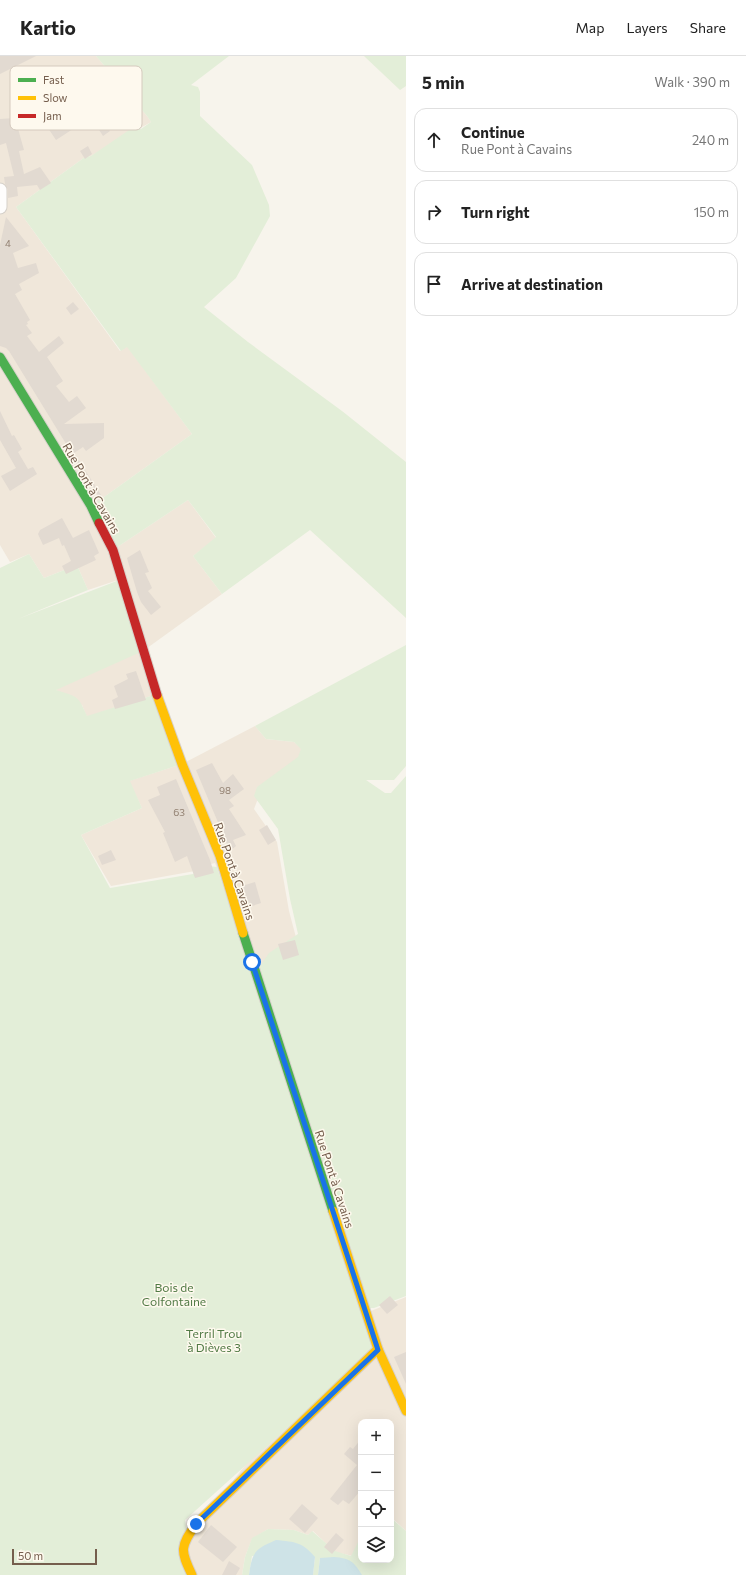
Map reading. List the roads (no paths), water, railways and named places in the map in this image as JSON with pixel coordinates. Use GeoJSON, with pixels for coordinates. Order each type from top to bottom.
{"type":"FeatureCollection","features":[{"type":"Feature","properties":{"kind":"street"},"geometry":{"type":"LineString","coordinates":[[0,190],[0,207]]}},
{"type":"Feature","properties":{"kind":"street","name":"Rue Pont à Cavains"},"geometry":{"type":"LineString","coordinates":[[0,357],[91,506],[113,550],[143,651],[169,730],[220,856],[256,973],[378,1350],[406,1411]]}},
{"type":"Feature","properties":{"kind":"street"},"geometry":{"type":"LineString","coordinates":[[192,1575],[183,1557],[182,1545],[196,1524],[378,1350]]}},
{"type":"Feature","properties":{"kind":"park label","name":"Bois de Colfontaine"},"geometry":{"type":"Point","coordinates":[174,1294]}},
{"type":"Feature","properties":{"kind":"park label","name":"Terril Trou à Dièves 3"},"geometry":{"type":"Point","coordinates":[214,1340]}}]}
